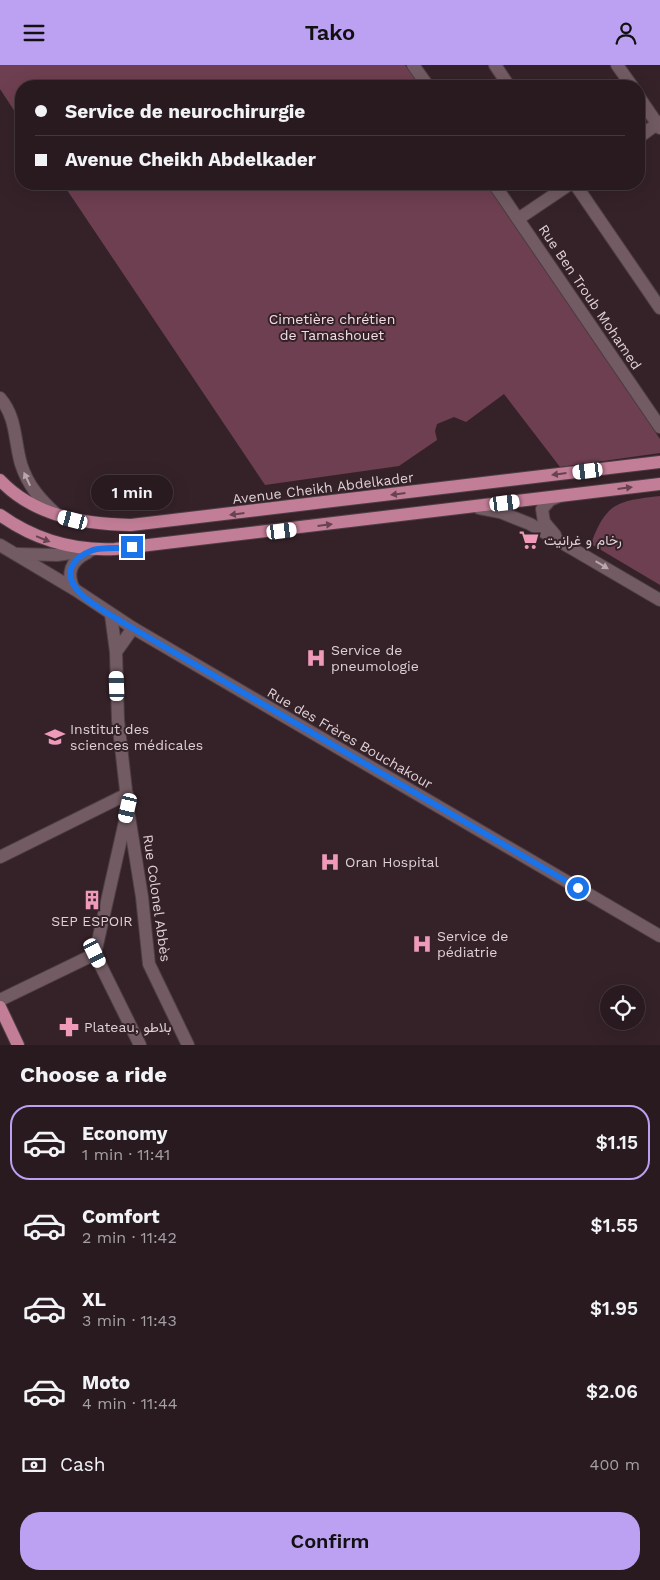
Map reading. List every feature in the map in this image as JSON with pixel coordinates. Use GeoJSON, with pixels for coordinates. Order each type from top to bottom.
{"type":"FeatureCollection","features":[{"type":"Feature","properties":{"kind":"main road","name":"Avenue Cheikh Abdelkader"},"geometry":{"type":"LineString","coordinates":[[0,480],[25,501],[58,516],[97,523],[149,524],[660,462]]}},
{"type":"Feature","properties":{"kind":"main road"},"geometry":{"type":"LineString","coordinates":[[486,483],[490,505]]}},
{"type":"Feature","properties":{"kind":"main road"},"geometry":{"type":"LineString","coordinates":[[0,515],[20,528],[48,541],[95,550],[168,544],[660,484]]}},
{"type":"Feature","properties":{"kind":"main road"},"geometry":{"type":"LineString","coordinates":[[0,1007],[18,1045]]}},
{"type":"Feature","properties":{"kind":"street"},"geometry":{"type":"LineString","coordinates":[[413,65],[424,80]]}},
{"type":"Feature","properties":{"kind":"street"},"geometry":{"type":"LineString","coordinates":[[494,65],[505,80]]}},
{"type":"Feature","properties":{"kind":"street"},"geometry":{"type":"LineString","coordinates":[[617,65],[628,80]]}},
{"type":"Feature","properties":{"kind":"street"},"geometry":{"type":"LineString","coordinates":[[645,105],[659,125],[645,133]]}},
{"type":"Feature","properties":{"kind":"street","name":"Rue Ben Troub Mohamed"},"geometry":{"type":"LineString","coordinates":[[498,190],[660,427]]}},
{"type":"Feature","properties":{"kind":"street"},"geometry":{"type":"LineString","coordinates":[[518,219],[561,190]]}},
{"type":"Feature","properties":{"kind":"street"},"geometry":{"type":"LineString","coordinates":[[579,190],[660,308]]}},
{"type":"Feature","properties":{"kind":"street"},"geometry":{"type":"LineString","coordinates":[[0,398],[11,414],[20,462],[27,480],[36,494],[58,516]]}},
{"type":"Feature","properties":{"kind":"street"},"geometry":{"type":"LineString","coordinates":[[560,540],[544,522],[542,515],[545,504],[561,496]]}},
{"type":"Feature","properties":{"kind":"street"},"geometry":{"type":"LineString","coordinates":[[471,507],[489,509],[513,516],[560,540],[660,600]]}},
{"type":"Feature","properties":{"kind":"street"},"geometry":{"type":"LineString","coordinates":[[0,545],[74,589]]}},
{"type":"Feature","properties":{"kind":"street"},"geometry":{"type":"LineString","coordinates":[[15,554],[57,555],[95,550]]}},
{"type":"Feature","properties":{"kind":"street"},"geometry":{"type":"LineString","coordinates":[[74,589],[69,576],[72,566],[79,557],[95,550]]}},
{"type":"Feature","properties":{"kind":"street","name":"Rue des Frères Bouchakour"},"geometry":{"type":"LineString","coordinates":[[74,589],[111,615],[660,936]]}},
{"type":"Feature","properties":{"kind":"street"},"geometry":{"type":"LineString","coordinates":[[111,615],[116,652],[118,719],[128,808],[95,953],[140,1045]]}},
{"type":"Feature","properties":{"kind":"street"},"geometry":{"type":"LineString","coordinates":[[116,652],[133,628]]}},
{"type":"Feature","properties":{"kind":"street"},"geometry":{"type":"LineString","coordinates":[[0,857],[127,795]]}},
{"type":"Feature","properties":{"kind":"street","name":"Rue Colonel Abbès"},"geometry":{"type":"LineString","coordinates":[[128,808],[142,897],[149,964],[188,1045]]}},
{"type":"Feature","properties":{"kind":"street"},"geometry":{"type":"LineString","coordinates":[[0,1001],[95,953]]}},
{"type":"Feature","properties":{"kind":"green space"},"geometry":{"type":"Polygon","coordinates":[[[0,65],[405,65],[416,80],[15,80],[15,112],[0,89],[0,65]]]}},
{"type":"Feature","properties":{"kind":"green space","name":"Cimetière chrétien de Tamashouet"},"geometry":{"type":"Polygon","coordinates":[[[67,190],[490,190],[660,439],[660,453],[560,467],[504,394],[466,422],[454,417],[437,424],[435,431],[437,440],[399,466],[265,485],[67,190]]]}},
{"type":"Feature","properties":{"kind":"green space"},"geometry":{"type":"Polygon","coordinates":[[[660,496],[660,585],[591,544],[602,519],[615,506],[624,502],[660,496]]]}},
{"type":"Feature","properties":{"kind":"place","name":"رخام و غرانيت"},"geometry":{"type":"Point","coordinates":[529,540]}},
{"type":"Feature","properties":{"kind":"place","name":"Service de pneumologie"},"geometry":{"type":"Point","coordinates":[316,658]}},
{"type":"Feature","properties":{"kind":"place","name":"Institut des sciences médicales"},"geometry":{"type":"Point","coordinates":[55,737]}},
{"type":"Feature","properties":{"kind":"place","name":"Oran Hospital"},"geometry":{"type":"Point","coordinates":[330,862]}},
{"type":"Feature","properties":{"kind":"place","name":"SEP ESPOIR"},"geometry":{"type":"Point","coordinates":[92,900]}},
{"type":"Feature","properties":{"kind":"place","name":"Service de pédiatrie"},"geometry":{"type":"Point","coordinates":[422,944]}},
{"type":"Feature","properties":{"kind":"place","name":"Plateau, بلاطو"},"geometry":{"type":"Point","coordinates":[69,1027]}},
{"type":"Feature","properties":{"kind":"route"},"geometry":{"type":"LineString","coordinates":[[132,547],[95,550],[79,557],[72,566],[69,576],[74,589],[122,622],[578,888]]}}]}
